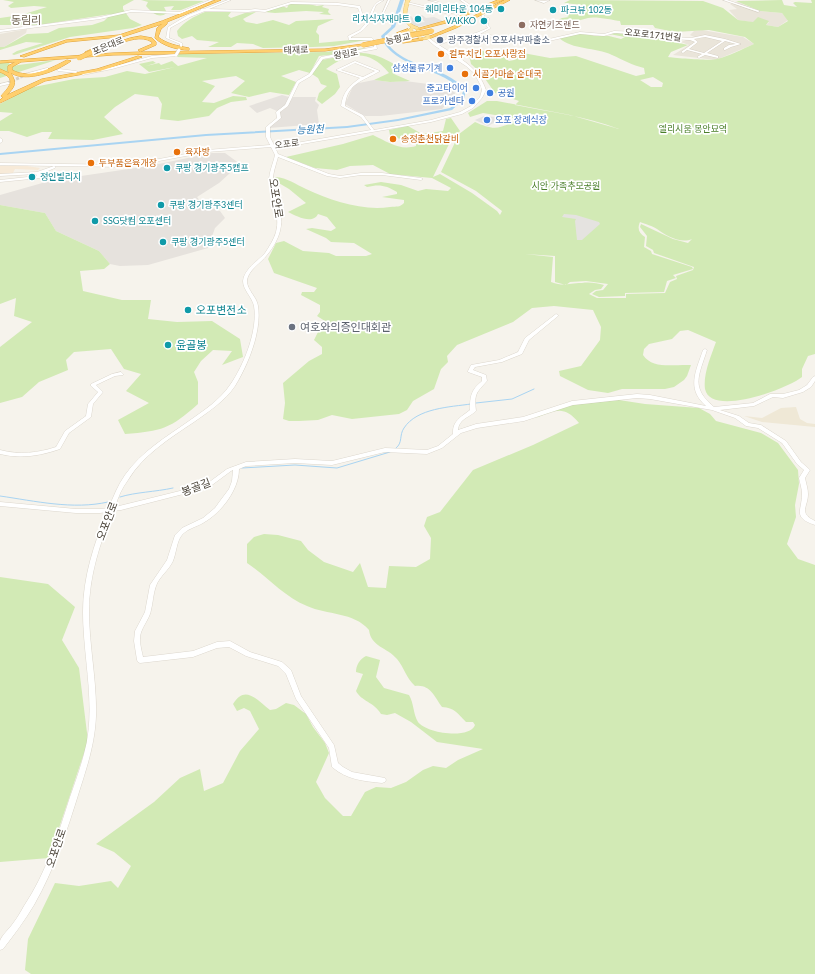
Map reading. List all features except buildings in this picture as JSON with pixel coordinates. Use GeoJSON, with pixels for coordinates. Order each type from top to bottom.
{"type":"FeatureCollection","features":[{"type":"Feature","properties":{"kind":"highway","name":"포은대로"},"geometry":{"type":"LineString","coordinates":[[0,100],[83,55],[220,0]]}},
{"type":"Feature","properties":{"kind":"highway","name":"포은대로"},"geometry":{"type":"LineString","coordinates":[[0,100],[69,61],[162,22],[220,0]]}},
{"type":"Feature","properties":{"kind":"highway"},"geometry":{"type":"LineString","coordinates":[[418,29],[449,21],[504,0]]}},
{"type":"Feature","properties":{"kind":"highway"},"geometry":{"type":"LineString","coordinates":[[429,38],[460,25],[504,0]]}},
{"type":"Feature","properties":{"kind":"highway","name":"능평교"},"geometry":{"type":"LineString","coordinates":[[363,45],[431,30],[460,21],[504,0]]}},
{"type":"Feature","properties":{"kind":"highway"},"geometry":{"type":"LineString","coordinates":[[188,13],[159,28],[156,34],[158,39],[181,48],[238,52]]}},
{"type":"Feature","properties":{"kind":"highway"},"geometry":{"type":"LineString","coordinates":[[0,61],[28,54],[66,41],[120,36],[162,22]]}},
{"type":"Feature","properties":{"kind":"highway"},"geometry":{"type":"LineString","coordinates":[[363,45],[410,29]]}},
{"type":"Feature","properties":{"kind":"highway"},"geometry":{"type":"LineString","coordinates":[[99,49],[137,38],[148,38],[155,43],[151,48],[144,50],[108,54]]}},
{"type":"Feature","properties":{"kind":"highway"},"geometry":{"type":"LineString","coordinates":[[363,45],[422,39]]}},
{"type":"Feature","properties":{"kind":"highway"},"geometry":{"type":"LineString","coordinates":[[83,55],[72,65],[73,68],[78,70],[97,68],[110,62],[110,59],[105,57],[83,55],[64,54],[55,51],[60,45],[71,41],[88,40],[97,42],[97,47],[83,55]]}},
{"type":"Feature","properties":{"kind":"highway","name":"태재로"},"geometry":{"type":"LineString","coordinates":[[83,55],[285,51],[363,45]]}},
{"type":"Feature","properties":{"kind":"highway"},"geometry":{"type":"LineString","coordinates":[[0,61],[83,55],[179,51]]}},
{"type":"Feature","properties":{"kind":"highway"},"geometry":{"type":"LineString","coordinates":[[8,97],[32,84],[50,78],[98,70],[140,57],[179,51]]}},
{"type":"Feature","properties":{"kind":"highway","name":"태재로"},"geometry":{"type":"LineString","coordinates":[[179,51],[285,51]]}},
{"type":"Feature","properties":{"kind":"highway"},"geometry":{"type":"LineString","coordinates":[[0,61],[83,55]]}},
{"type":"Feature","properties":{"kind":"highway"},"geometry":{"type":"LineString","coordinates":[[60,57],[20,62],[10,66],[9,69],[15,74],[32,75],[69,61]]}},
{"type":"Feature","properties":{"kind":"highway"},"geometry":{"type":"LineString","coordinates":[[0,70],[9,74],[14,81],[9,90],[0,100]]}},
{"type":"Feature","properties":{"kind":"main road"},"geometry":{"type":"LineString","coordinates":[[408,1],[406,22],[410,29],[417,33],[422,39],[429,38]]}},
{"type":"Feature","properties":{"kind":"main road","name":"오포로"},"geometry":{"type":"LineString","coordinates":[[410,29],[418,29],[429,38]]}},
{"type":"Feature","properties":{"kind":"street"},"geometry":{"type":"LineString","coordinates":[[0,31],[100,18],[131,11],[180,13],[212,0]]}},
{"type":"Feature","properties":{"kind":"street"},"geometry":{"type":"LineString","coordinates":[[83,74],[112,68],[152,56],[179,51],[181,44],[167,38],[169,28],[202,10],[230,0]]}},
{"type":"Feature","properties":{"kind":"street"},"geometry":{"type":"LineString","coordinates":[[337,4],[340,0]]}},
{"type":"Feature","properties":{"kind":"street","name":"왕림로"},"geometry":{"type":"LineString","coordinates":[[274,146],[268,137],[268,128],[279,118],[278,112],[286,106],[298,82],[310,75],[322,58],[376,48],[372,39],[350,39],[349,37],[361,31],[372,16],[371,12],[375,5],[383,0]]}},
{"type":"Feature","properties":{"kind":"street"},"geometry":{"type":"LineString","coordinates":[[382,15],[389,0]]}},
{"type":"Feature","properties":{"kind":"street"},"geometry":{"type":"LineString","coordinates":[[429,0],[440,1],[464,12],[469,11]]}},
{"type":"Feature","properties":{"kind":"street"},"geometry":{"type":"LineString","coordinates":[[449,17],[454,18],[474,8],[461,0]]}},
{"type":"Feature","properties":{"kind":"street"},"geometry":{"type":"LineString","coordinates":[[536,0],[544,2],[549,0]]}},
{"type":"Feature","properties":{"kind":"street"},"geometry":{"type":"LineString","coordinates":[[724,0],[759,11]]}},
{"type":"Feature","properties":{"kind":"street"},"geometry":{"type":"LineString","coordinates":[[408,1],[451,13],[457,10]]}},
{"type":"Feature","properties":{"kind":"street"},"geometry":{"type":"LineString","coordinates":[[202,10],[265,11],[291,3],[337,4],[359,7],[362,16],[368,23]]}},
{"type":"Feature","properties":{"kind":"street"},"geometry":{"type":"LineString","coordinates":[[477,34],[490,28],[487,25],[488,18],[483,18],[483,15]]}},
{"type":"Feature","properties":{"kind":"street"},"geometry":{"type":"LineString","coordinates":[[372,16],[386,20],[406,22]]}},
{"type":"Feature","properties":{"kind":"street","name":"오포로171번길"},"geometry":{"type":"LineString","coordinates":[[436,45],[448,40],[477,34],[489,34],[540,42],[580,33],[604,35],[614,32],[653,37],[691,39],[705,36],[740,44],[730,46],[725,50]]}},
{"type":"Feature","properties":{"kind":"street","name":"오포로"},"geometry":{"type":"LineString","coordinates":[[0,164],[127,166],[207,151],[274,146],[453,116],[469,109],[479,100],[483,88],[475,72],[436,45],[429,38]]}},
{"type":"Feature","properties":{"kind":"street"},"geometry":{"type":"LineString","coordinates":[[682,52],[697,42],[691,39]]}},
{"type":"Feature","properties":{"kind":"street"},"geometry":{"type":"LineString","coordinates":[[699,57],[725,40]]}},
{"type":"Feature","properties":{"kind":"street"},"geometry":{"type":"LineString","coordinates":[[686,50],[717,57]]}},
{"type":"Feature","properties":{"kind":"street"},"geometry":{"type":"LineString","coordinates":[[362,78],[338,70],[355,62],[378,70],[352,85],[343,99],[343,106],[362,116],[372,129]]}},
{"type":"Feature","properties":{"kind":"street"},"geometry":{"type":"LineString","coordinates":[[27,74],[47,69]]}},
{"type":"Feature","properties":{"kind":"street"},"geometry":{"type":"LineString","coordinates":[[59,70],[76,72]]}},
{"type":"Feature","properties":{"kind":"street"},"geometry":{"type":"LineString","coordinates":[[0,86],[8,83]]}},
{"type":"Feature","properties":{"kind":"street"},"geometry":{"type":"LineString","coordinates":[[274,146],[277,155],[315,170],[340,177],[361,174],[382,174],[421,179]]}},
{"type":"Feature","properties":{"kind":"street","name":"오포안로"},"geometry":{"type":"LineString","coordinates":[[0,946],[32,903],[47,874],[88,753],[93,732],[94,714],[86,627],[86,601],[94,557],[120,487],[132,469],[160,444],[219,400],[233,386],[241,372],[257,315],[255,301],[246,285],[246,277],[267,253],[279,225],[279,211],[271,176],[277,155]]}},
{"type":"Feature","properties":{"kind":"street"},"geometry":{"type":"LineString","coordinates":[[0,175],[38,173],[56,166]]}},
{"type":"Feature","properties":{"kind":"street"},"geometry":{"type":"LineString","coordinates":[[0,181],[39,177],[38,173]]}},
{"type":"Feature","properties":{"kind":"street"},"geometry":{"type":"LineString","coordinates":[[556,315],[527,339],[520,353],[500,361],[473,366],[470,370],[482,374],[486,378],[474,392],[472,403],[473,411],[458,420],[454,429],[456,434],[476,426],[519,420],[559,406],[598,399],[650,397],[713,409],[737,417],[748,425],[760,426],[784,442],[799,463],[807,470],[802,478],[805,494],[802,512],[806,518],[815,523]]}},
{"type":"Feature","properties":{"kind":"street"},"geometry":{"type":"LineString","coordinates":[[705,350],[695,385],[699,398],[713,409],[754,404],[772,395],[783,396],[809,386],[815,378]]}},
{"type":"Feature","properties":{"kind":"street"},"geometry":{"type":"LineString","coordinates":[[0,452],[10,454],[36,453],[58,448],[67,432],[88,417],[91,404],[100,392],[93,385],[114,375],[121,374]]}},
{"type":"Feature","properties":{"kind":"street","name":"봉골길"},"geometry":{"type":"LineString","coordinates":[[0,504],[80,511],[112,510],[197,489],[210,484],[236,466],[250,463],[336,462],[376,451],[431,451],[440,447],[456,434]]}},
{"type":"Feature","properties":{"kind":"street"},"geometry":{"type":"LineString","coordinates":[[236,466],[237,476],[218,507],[204,519],[178,534],[170,561],[153,585],[148,612],[138,631],[137,641],[140,660],[193,654],[217,645],[230,644],[248,654],[280,664],[289,672],[298,697],[332,747],[335,765],[346,773],[358,777],[382,780]]}},
{"type":"Feature","properties":{"kind":"shaded area"},"geometry":{"type":"Polygon","coordinates":[[[738,2],[760,11],[782,13],[788,20],[778,27],[766,25],[769,22],[738,20],[729,10],[737,9],[730,4],[738,2]]]}},
{"type":"Feature","properties":{"kind":"shaded area"},"geometry":{"type":"Polygon","coordinates":[[[422,15],[426,18],[434,17],[445,22],[416,27],[410,26],[406,17],[411,16],[417,23],[425,22],[419,16],[422,15]]]}},
{"type":"Feature","properties":{"kind":"shaded area"},"geometry":{"type":"Polygon","coordinates":[[[27,29],[26,33],[4,47],[0,47],[0,34],[27,29]]]}},
{"type":"Feature","properties":{"kind":"shaded area"},"geometry":{"type":"Polygon","coordinates":[[[702,30],[743,37],[754,44],[716,60],[673,55],[689,45],[681,42],[694,37],[690,35],[694,31],[702,30]]]}},
{"type":"Feature","properties":{"kind":"shaded area"},"geometry":{"type":"Polygon","coordinates":[[[374,80],[390,82],[405,81],[436,85],[442,83],[454,89],[455,95],[442,109],[381,116],[365,116],[345,104],[354,84],[374,80]]]}},
{"type":"Feature","properties":{"kind":"shaded area"},"geometry":{"type":"Polygon","coordinates":[[[437,93],[449,96],[438,104],[423,100],[437,93]]]}},
{"type":"Feature","properties":{"kind":"shaded area"},"geometry":{"type":"Polygon","coordinates":[[[282,95],[289,97],[285,106],[277,111],[270,108],[257,113],[249,106],[282,95]]]}},
{"type":"Feature","properties":{"kind":"shaded area"},"geometry":{"type":"Polygon","coordinates":[[[293,97],[316,97],[315,101],[319,105],[317,110],[319,124],[269,128],[280,118],[279,113],[287,107],[293,97]]]}},
{"type":"Feature","properties":{"kind":"shaded area"},"geometry":{"type":"Polygon","coordinates":[[[484,116],[501,119],[488,126],[475,120],[484,116]]]}},
{"type":"Feature","properties":{"kind":"shaded area"},"geometry":{"type":"Polygon","coordinates":[[[212,153],[225,153],[240,164],[219,183],[197,197],[203,205],[220,211],[225,218],[215,228],[208,248],[148,265],[120,266],[110,264],[99,251],[56,231],[45,213],[0,205],[0,195],[67,176],[81,176],[149,166],[212,153]]]}},
{"type":"Feature","properties":{"kind":"shaded area"},"geometry":{"type":"Polygon","coordinates":[[[0,166],[27,166],[40,168],[38,170],[15,169],[13,173],[0,174],[0,166]]]}},
{"type":"Feature","properties":{"kind":"shaded area"},"geometry":{"type":"Polygon","coordinates":[[[564,214],[576,215],[599,222],[600,224],[582,240],[577,240],[576,219],[562,217],[564,214]]]}},
{"type":"Feature","properties":{"kind":"shaded area"},"geometry":{"type":"Polygon","coordinates":[[[796,407],[800,419],[807,423],[815,424],[815,427],[762,422],[744,416],[762,418],[781,408],[796,407]]]}},
{"type":"Feature","properties":{"kind":"green space"},"geometry":{"type":"Polygon","coordinates":[[[3,0],[134,0],[123,6],[123,9],[130,19],[142,25],[133,28],[70,37],[14,55],[12,54],[17,51],[43,43],[26,42],[0,50],[0,47],[4,47],[27,34],[48,33],[59,28],[92,25],[104,21],[111,14],[38,25],[0,25],[0,18],[21,15],[47,7],[34,6],[11,8],[8,6],[14,2],[3,0]]]}},
{"type":"Feature","properties":{"kind":"green space"},"geometry":{"type":"Polygon","coordinates":[[[141,0],[204,1],[181,10],[171,10],[174,6],[164,7],[167,13],[164,15],[158,15],[153,13],[146,6],[148,2],[141,0]]]}},
{"type":"Feature","properties":{"kind":"green space"},"geometry":{"type":"Polygon","coordinates":[[[570,0],[703,1],[723,8],[738,20],[753,22],[758,17],[769,21],[766,25],[778,27],[788,21],[782,13],[760,11],[736,1],[782,0],[784,5],[797,7],[793,3],[812,3],[811,0],[815,0],[815,354],[808,356],[802,369],[802,377],[782,388],[751,398],[735,401],[721,401],[710,397],[705,389],[705,377],[716,342],[688,330],[680,331],[672,339],[649,344],[644,349],[643,355],[652,363],[665,365],[691,365],[684,380],[674,387],[665,389],[622,389],[608,393],[588,390],[560,376],[559,371],[581,366],[600,340],[601,327],[593,310],[554,306],[532,308],[513,322],[457,345],[447,356],[448,362],[441,369],[434,389],[413,401],[407,410],[399,414],[352,419],[332,415],[318,420],[289,421],[283,419],[285,403],[283,383],[309,361],[322,354],[322,347],[314,340],[319,330],[328,323],[317,316],[320,312],[320,305],[301,295],[302,292],[314,292],[317,288],[274,273],[268,259],[276,243],[284,241],[303,251],[329,253],[336,256],[366,256],[372,254],[354,243],[331,242],[326,238],[306,229],[312,228],[331,231],[336,228],[327,217],[318,214],[312,219],[304,219],[288,212],[306,203],[289,189],[277,182],[275,177],[288,180],[337,201],[369,208],[399,206],[404,203],[404,200],[382,197],[397,194],[397,192],[389,188],[379,185],[367,187],[364,185],[381,182],[401,185],[418,191],[426,189],[448,191],[451,188],[432,178],[390,174],[373,165],[350,166],[337,170],[315,168],[286,157],[343,144],[373,135],[399,147],[416,146],[416,143],[393,137],[390,135],[389,130],[408,126],[422,134],[443,131],[446,119],[451,118],[460,131],[450,142],[433,177],[440,174],[472,193],[497,211],[500,215],[502,211],[476,191],[441,172],[459,134],[475,122],[495,128],[509,124],[515,120],[513,118],[483,113],[470,117],[468,113],[487,101],[497,101],[515,105],[519,101],[495,93],[481,73],[471,64],[469,55],[482,51],[496,52],[509,61],[514,60],[518,54],[523,53],[550,58],[576,56],[636,76],[645,74],[644,68],[606,52],[571,45],[559,38],[581,33],[621,39],[625,37],[609,34],[617,33],[682,40],[679,43],[688,45],[671,52],[668,57],[701,60],[722,58],[754,44],[745,37],[709,30],[675,32],[655,28],[653,25],[621,25],[620,21],[599,18],[550,24],[562,18],[569,17],[565,15],[577,11],[582,5],[564,3],[570,0]],[[653,77],[640,80],[651,87],[662,87],[663,83],[653,77]],[[640,222],[639,231],[645,237],[644,247],[651,251],[652,254],[692,267],[693,269],[673,275],[676,278],[667,281],[664,292],[625,293],[625,296],[599,297],[592,294],[596,291],[603,290],[608,284],[586,281],[570,282],[567,284],[596,283],[604,285],[601,289],[595,290],[589,294],[597,298],[626,298],[626,294],[665,293],[670,282],[677,279],[676,276],[693,270],[694,267],[654,253],[653,250],[646,246],[647,236],[640,227],[641,224],[673,239],[688,243],[692,239],[683,241],[678,240],[640,222]],[[525,254],[553,257],[551,282],[564,284],[555,282],[555,256],[525,254]]]}},
{"type":"Feature","properties":{"kind":"green space"},"geometry":{"type":"Polygon","coordinates":[[[305,3],[317,6],[324,5],[322,7],[329,9],[328,12],[331,15],[319,14],[324,12],[306,11],[275,13],[265,12],[282,6],[287,8],[289,4],[305,3]]]}},
{"type":"Feature","properties":{"kind":"green space"},"geometry":{"type":"Polygon","coordinates":[[[205,12],[231,12],[228,16],[231,18],[245,13],[256,12],[243,19],[246,22],[257,24],[273,20],[289,25],[296,21],[334,19],[318,26],[316,32],[319,35],[319,43],[362,39],[366,40],[334,46],[313,47],[263,48],[253,44],[237,43],[231,47],[208,47],[219,42],[197,40],[192,36],[182,39],[178,36],[177,31],[186,22],[205,12]]]}},
{"type":"Feature","properties":{"kind":"green space"},"geometry":{"type":"Polygon","coordinates":[[[367,48],[347,53],[319,56],[310,73],[299,70],[281,76],[296,82],[289,95],[270,92],[249,97],[231,93],[245,81],[236,76],[202,81],[215,86],[202,102],[214,103],[233,96],[246,97],[247,100],[231,102],[217,108],[209,116],[178,121],[160,119],[162,104],[158,97],[135,94],[115,107],[104,117],[123,134],[93,140],[48,139],[52,132],[42,132],[27,137],[9,131],[0,131],[0,121],[13,113],[0,112],[0,104],[29,88],[74,79],[105,77],[127,71],[145,74],[175,67],[149,72],[139,64],[153,61],[156,63],[146,66],[159,63],[161,65],[172,61],[178,66],[207,58],[177,57],[179,54],[323,52],[367,48]]]}},
{"type":"Feature","properties":{"kind":"green space"},"geometry":{"type":"Polygon","coordinates":[[[358,53],[372,54],[388,60],[404,69],[394,74],[410,81],[390,82],[374,80],[389,73],[382,65],[374,60],[367,57],[351,56],[326,69],[337,74],[340,87],[335,94],[322,104],[317,100],[319,93],[327,86],[321,84],[318,78],[312,74],[322,60],[358,53]]]}},
{"type":"Feature","properties":{"kind":"green space"},"geometry":{"type":"Polygon","coordinates":[[[56,60],[0,78],[0,61],[7,61],[11,66],[56,60]]]}},
{"type":"Feature","properties":{"kind":"green space"},"geometry":{"type":"Polygon","coordinates":[[[0,205],[45,213],[56,231],[99,251],[110,264],[104,269],[80,271],[83,291],[122,300],[151,300],[148,319],[177,322],[212,321],[240,339],[243,357],[222,365],[232,351],[213,350],[201,361],[194,372],[198,382],[198,404],[172,424],[148,432],[125,434],[118,420],[149,403],[126,391],[141,374],[124,369],[111,349],[74,352],[66,360],[68,370],[39,382],[22,397],[0,403],[0,347],[32,322],[14,316],[16,298],[0,304],[0,205]]]}},
{"type":"Feature","properties":{"kind":"green space"},"geometry":{"type":"Polygon","coordinates":[[[619,400],[645,404],[699,408],[710,414],[716,421],[761,433],[778,443],[798,470],[799,484],[795,505],[796,517],[787,544],[798,559],[815,565],[815,974],[31,974],[25,970],[28,939],[55,883],[79,886],[111,881],[118,888],[131,866],[114,852],[96,844],[154,802],[180,778],[200,769],[204,791],[223,783],[240,751],[259,729],[250,711],[244,708],[237,711],[233,704],[242,695],[247,694],[256,698],[270,710],[276,709],[286,703],[294,705],[306,714],[313,727],[325,743],[329,753],[316,782],[325,798],[343,816],[351,816],[365,792],[376,787],[391,788],[406,782],[423,770],[433,766],[446,768],[458,760],[483,749],[437,742],[411,722],[395,713],[387,715],[381,714],[375,707],[361,697],[356,691],[363,674],[356,672],[356,669],[359,662],[366,656],[380,660],[376,677],[384,688],[409,695],[416,719],[422,726],[438,732],[456,734],[471,730],[475,725],[473,722],[466,722],[453,710],[442,707],[428,689],[415,686],[409,680],[402,665],[397,659],[373,640],[370,636],[369,630],[363,624],[348,617],[307,606],[283,592],[247,563],[247,544],[254,537],[264,534],[278,535],[301,541],[308,550],[324,562],[353,572],[360,563],[368,587],[386,588],[389,566],[416,567],[430,559],[431,538],[424,526],[427,517],[440,512],[473,470],[533,445],[579,423],[564,411],[554,411],[535,418],[563,406],[619,400]]]}},
{"type":"Feature","properties":{"kind":"green space"},"geometry":{"type":"Polygon","coordinates":[[[0,577],[48,584],[75,607],[62,640],[79,668],[88,741],[49,858],[0,862],[0,577]]]}},
{"type":"Feature","properties":{"kind":"waterway","name":"능원천"},"geometry":{"type":"LineString","coordinates":[[0,154],[206,135],[347,127],[398,120],[451,109],[463,98],[465,91],[457,83],[446,76],[396,54],[388,46],[383,36],[393,27],[402,0]]}},
{"type":"Feature","properties":{"kind":"waterway"},"geometry":{"type":"LineString","coordinates":[[476,403],[512,399],[534,389]]}},
{"type":"Feature","properties":{"kind":"waterway"},"geometry":{"type":"LineString","coordinates":[[396,448],[400,444],[404,428],[417,416],[425,412],[471,404]]}},
{"type":"Feature","properties":{"kind":"waterway"},"geometry":{"type":"LineString","coordinates":[[242,468],[295,465],[337,468],[390,452]]}},
{"type":"Feature","properties":{"kind":"waterway"},"geometry":{"type":"LineString","coordinates":[[120,497],[173,488]]}},
{"type":"Feature","properties":{"kind":"waterway"},"geometry":{"type":"LineString","coordinates":[[0,496],[68,505],[108,502]]}},
{"type":"Feature","properties":{"kind":"tunnel"},"geometry":{"type":"LineString","coordinates":[[8,83],[27,74]]}},
{"type":"Feature","properties":{"kind":"place","name":"훼미리타운 104동"},"geometry":{"type":"Point","coordinates":[501,9]}},
{"type":"Feature","properties":{"kind":"place","name":"파크뷰 102동"},"geometry":{"type":"Point","coordinates":[553,10]}},
{"type":"Feature","properties":{"kind":"place","name":"리치식자재마트"},"geometry":{"type":"Point","coordinates":[418,19]}},
{"type":"Feature","properties":{"kind":"place","name":"VAKKO"},"geometry":{"type":"Point","coordinates":[484,21]}},
{"type":"Feature","properties":{"kind":"place","name":"자연키즈랜드"},"geometry":{"type":"Point","coordinates":[522,25]}},
{"type":"Feature","properties":{"kind":"place","name":"광주경찰서 오포서부파출소"},"geometry":{"type":"Point","coordinates":[440,40]}},
{"type":"Feature","properties":{"kind":"place","name":"컬투치킨 오포사랑점"},"geometry":{"type":"Point","coordinates":[441,54]}},
{"type":"Feature","properties":{"kind":"place","name":"삼성물류기계"},"geometry":{"type":"Point","coordinates":[450,68]}},
{"type":"Feature","properties":{"kind":"place","name":"시골가마솥 순대국"},"geometry":{"type":"Point","coordinates":[465,74]}},
{"type":"Feature","properties":{"kind":"place","name":"중고타이어"},"geometry":{"type":"Point","coordinates":[476,88]}},
{"type":"Feature","properties":{"kind":"place","name":"공원"},"geometry":{"type":"Point","coordinates":[490,93]}},
{"type":"Feature","properties":{"kind":"place","name":"프로카센타"},"geometry":{"type":"Point","coordinates":[472,101]}},
{"type":"Feature","properties":{"kind":"place","name":"오포 장례식장"},"geometry":{"type":"Point","coordinates":[487,120]}},
{"type":"Feature","properties":{"kind":"place","name":"송정춘천닭갈비"},"geometry":{"type":"Point","coordinates":[393,139]}},
{"type":"Feature","properties":{"kind":"place","name":"육자방"},"geometry":{"type":"Point","coordinates":[177,152]}},
{"type":"Feature","properties":{"kind":"place","name":"두부품은육개장"},"geometry":{"type":"Point","coordinates":[91,163]}},
{"type":"Feature","properties":{"kind":"place","name":"쿠팡 경기광주5캠프"},"geometry":{"type":"Point","coordinates":[167,168]}},
{"type":"Feature","properties":{"kind":"place","name":"정인빌리지"},"geometry":{"type":"Point","coordinates":[32,177]}},
{"type":"Feature","properties":{"kind":"place","name":"쿠팡 경기광주3센터"},"geometry":{"type":"Point","coordinates":[161,205]}},
{"type":"Feature","properties":{"kind":"place","name":"SSG닷컴 오포센터"},"geometry":{"type":"Point","coordinates":[95,221]}},
{"type":"Feature","properties":{"kind":"place","name":"쿠팡 경기광주5센터"},"geometry":{"type":"Point","coordinates":[163,242]}},
{"type":"Feature","properties":{"kind":"place","name":"오포변전소"},"geometry":{"type":"Point","coordinates":[188,310]}},
{"type":"Feature","properties":{"kind":"place","name":"여호와의증인대회관"},"geometry":{"type":"Point","coordinates":[292,327]}},
{"type":"Feature","properties":{"kind":"place","name":"윤골봉"},"geometry":{"type":"Point","coordinates":[168,345]}},
{"type":"Feature","properties":{"kind":"district","name":"동림리"},"geometry":{"type":"Point","coordinates":[26,20]}},
{"type":"Feature","properties":{"kind":"park label","name":"엘리시움 봉안묘역"},"geometry":{"type":"Point","coordinates":[693,129]}},
{"type":"Feature","properties":{"kind":"park label","name":"시안 가족추모공원"},"geometry":{"type":"Point","coordinates":[566,186]}}]}
